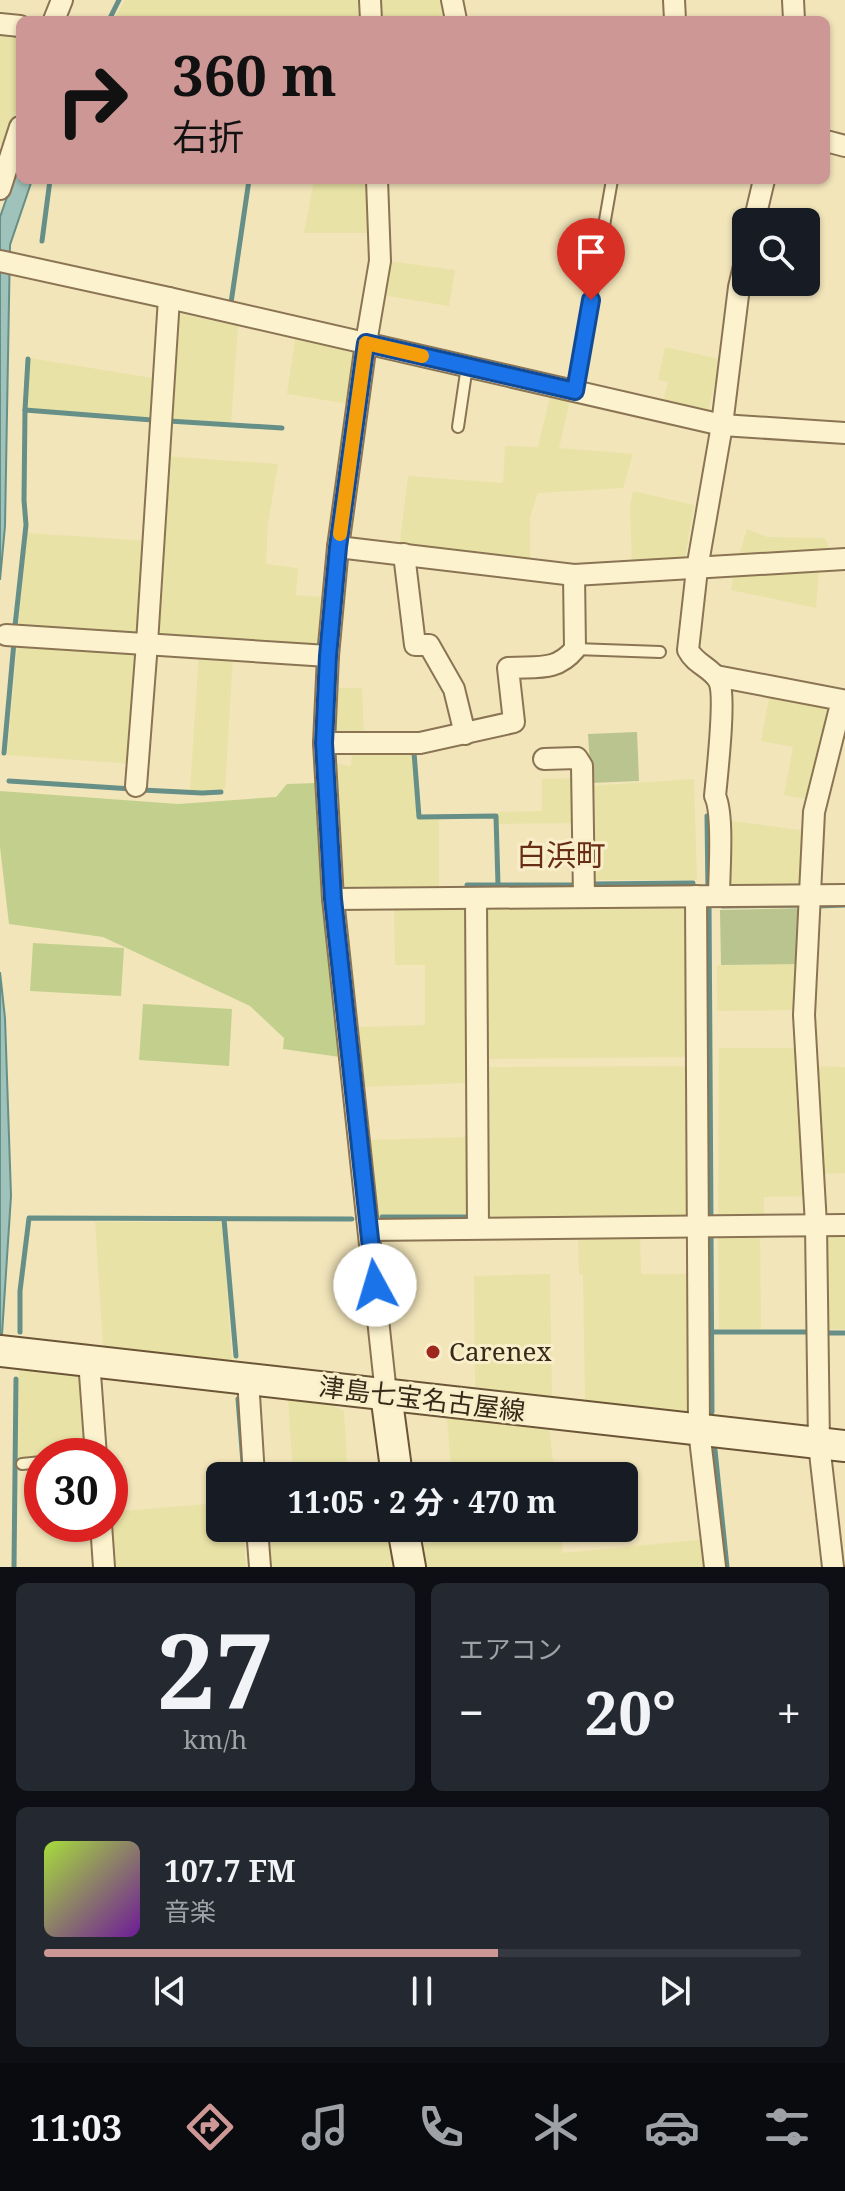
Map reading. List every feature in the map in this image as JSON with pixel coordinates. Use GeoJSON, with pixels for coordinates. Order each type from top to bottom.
{"type":"FeatureCollection","features":[{"type":"Feature","properties":{"kind":"main road","name":"津島七宝名古屋線"},"geometry":{"type":"LineString","coordinates":[[3,1351],[832,1445]]}},
{"type":"Feature","properties":{"kind":"main road"},"geometry":{"type":"LineString","coordinates":[[386,1394],[395,1462]]}},
{"type":"Feature","properties":{"kind":"main road"},"geometry":{"type":"LineString","coordinates":[[406,1542],[410,1567]]}},
{"type":"Feature","properties":{"kind":"street"},"geometry":{"type":"LineString","coordinates":[[0,189],[16,139]]}},
{"type":"Feature","properties":{"kind":"street"},"geometry":{"type":"LineString","coordinates":[[377,184],[380,261],[338,547],[324,743],[333,899],[386,1394]]}},
{"type":"Feature","properties":{"kind":"street"},"geometry":{"type":"LineString","coordinates":[[757,208],[763,184]]}},
{"type":"Feature","properties":{"kind":"street"},"geometry":{"type":"LineString","coordinates":[[8,263],[722,425],[845,431]]}},
{"type":"Feature","properties":{"kind":"street"},"geometry":{"type":"LineString","coordinates":[[738,296],[688,650],[692,659],[716,676],[844,700],[814,812],[804,1015],[832,1445],[833,1567]]}},
{"type":"Feature","properties":{"kind":"street"},"geometry":{"type":"LineString","coordinates":[[136,786],[169,298]]}},
{"type":"Feature","properties":{"kind":"street"},"geometry":{"type":"LineString","coordinates":[[338,547],[574,575],[845,559]]}},
{"type":"Feature","properties":{"kind":"street"},"geometry":{"type":"LineString","coordinates":[[404,554],[415,645],[429,645],[454,689],[465,734]]}},
{"type":"Feature","properties":{"kind":"street"},"geometry":{"type":"LineString","coordinates":[[324,743],[410,744],[514,722],[508,668],[554,666],[565,661],[575,649],[574,575]]}},
{"type":"Feature","properties":{"kind":"street"},"geometry":{"type":"LineString","coordinates":[[6,635],[328,656]]}},
{"type":"Feature","properties":{"kind":"street"},"geometry":{"type":"LineString","coordinates":[[715,1567],[699,1430],[706,1226],[708,896],[719,815],[715,796],[722,692],[716,676]]}},
{"type":"Feature","properties":{"kind":"street"},"geometry":{"type":"LineString","coordinates":[[544,759],[577,758],[582,766],[584,897]]}},
{"type":"Feature","properties":{"kind":"street"},"geometry":{"type":"LineString","coordinates":[[333,899],[845,895]]}},
{"type":"Feature","properties":{"kind":"street"},"geometry":{"type":"LineString","coordinates":[[476,898],[478,1228]]}},
{"type":"Feature","properties":{"kind":"street"},"geometry":{"type":"LineString","coordinates":[[369,1230],[845,1225]]}},
{"type":"Feature","properties":{"kind":"street"},"geometry":{"type":"LineString","coordinates":[[89,1360],[95,1438]]}},
{"type":"Feature","properties":{"kind":"street"},"geometry":{"type":"LineString","coordinates":[[248,1379],[253,1462]]}},
{"type":"Feature","properties":{"kind":"street"},"geometry":{"type":"LineString","coordinates":[[102,1542],[104,1567]]}},
{"type":"Feature","properties":{"kind":"street"},"geometry":{"type":"LineString","coordinates":[[258,1542],[260,1567]]}},
{"type":"Feature","properties":{"kind":"lane"},"geometry":{"type":"LineString","coordinates":[[575,391],[611,184]]}},
{"type":"Feature","properties":{"kind":"lane"},"geometry":{"type":"LineString","coordinates":[[458,427],[467,366]]}},
{"type":"Feature","properties":{"kind":"lane"},"geometry":{"type":"LineString","coordinates":[[575,649],[660,652]]}},
{"type":"Feature","properties":{"kind":"shaded area"},"geometry":{"type":"Polygon","coordinates":[[[125,0],[363,0],[364,16],[116,16],[125,0]]]}},
{"type":"Feature","properties":{"kind":"shaded area"},"geometry":{"type":"Polygon","coordinates":[[[377,0],[444,0],[446,16],[378,16],[377,0]]]}},
{"type":"Feature","properties":{"kind":"shaded area"},"geometry":{"type":"Polygon","coordinates":[[[0,28],[16,30],[16,111],[3,145],[0,144],[0,28]]]}},
{"type":"Feature","properties":{"kind":"shaded area"},"geometry":{"type":"Polygon","coordinates":[[[313,184],[368,184],[370,233],[304,233],[313,184]]]}},
{"type":"Feature","properties":{"kind":"shaded area"},"geometry":{"type":"Polygon","coordinates":[[[388,261],[455,270],[449,306],[383,295],[388,261]]]}},
{"type":"Feature","properties":{"kind":"shaded area"},"geometry":{"type":"Polygon","coordinates":[[[181,314],[238,326],[231,423],[166,419],[174,322],[181,314]]]}},
{"type":"Feature","properties":{"kind":"shaded area"},"geometry":{"type":"Polygon","coordinates":[[[296,333],[350,345],[357,356],[350,404],[287,394],[296,333]]]}},
{"type":"Feature","properties":{"kind":"shaded area"},"geometry":{"type":"Polygon","coordinates":[[[665,347],[720,359],[708,412],[663,403],[668,382],[658,380],[665,347]]]}},
{"type":"Feature","properties":{"kind":"shaded area"},"geometry":{"type":"Polygon","coordinates":[[[30,358],[158,379],[155,419],[27,409],[30,358]]]}},
{"type":"Feature","properties":{"kind":"shaded area"},"geometry":{"type":"Polygon","coordinates":[[[551,392],[571,396],[559,448],[633,454],[623,488],[538,493],[530,517],[530,564],[399,549],[408,476],[503,483],[505,446],[538,447],[551,392]]]}},
{"type":"Feature","properties":{"kind":"shaded area"},"geometry":{"type":"Polygon","coordinates":[[[163,456],[278,464],[268,524],[266,564],[298,568],[296,595],[325,597],[320,646],[158,638],[152,630],[163,456]]]}},
{"type":"Feature","properties":{"kind":"shaded area"},"geometry":{"type":"Polygon","coordinates":[[[633,491],[694,505],[684,563],[632,566],[630,507],[633,491]]]}},
{"type":"Feature","properties":{"kind":"shaded area"},"geometry":{"type":"Polygon","coordinates":[[[747,529],[767,537],[825,538],[831,553],[738,559],[747,529]]]}},
{"type":"Feature","properties":{"kind":"shaded area"},"geometry":{"type":"Polygon","coordinates":[[[27,533],[149,541],[143,629],[134,637],[18,630],[27,533]]]}},
{"type":"Feature","properties":{"kind":"shaded area"},"geometry":{"type":"Polygon","coordinates":[[[819,568],[816,608],[731,590],[734,573],[819,568]]]}},
{"type":"Feature","properties":{"kind":"shaded area"},"geometry":{"type":"Polygon","coordinates":[[[18,638],[135,647],[142,654],[133,764],[7,755],[18,638]]]}},
{"type":"Feature","properties":{"kind":"shaded area"},"geometry":{"type":"Polygon","coordinates":[[[199,652],[233,655],[225,789],[190,791],[199,652]]]}},
{"type":"Feature","properties":{"kind":"shaded area"},"geometry":{"type":"Polygon","coordinates":[[[333,688],[362,688],[364,738],[338,736],[331,731],[333,688]]]}},
{"type":"Feature","properties":{"kind":"shaded area"},"geometry":{"type":"Polygon","coordinates":[[[770,693],[828,705],[834,713],[812,800],[784,795],[793,747],[761,741],[770,693]]]}},
{"type":"Feature","properties":{"kind":"shaded area"},"geometry":{"type":"Polygon","coordinates":[[[352,750],[413,750],[417,819],[439,818],[439,890],[348,889],[341,880],[334,763],[351,766],[352,750]]]}},
{"type":"Feature","properties":{"kind":"shaded area"},"geometry":{"type":"Polygon","coordinates":[[[577,778],[577,823],[498,824],[498,812],[542,811],[542,779],[577,778]]]}},
{"type":"Feature","properties":{"kind":"shaded area"},"geometry":{"type":"Polygon","coordinates":[[[694,779],[697,880],[589,880],[587,786],[694,779]]]}},
{"type":"Feature","properties":{"kind":"shaded area"},"geometry":{"type":"Polygon","coordinates":[[[724,820],[808,831],[806,880],[799,889],[728,889],[724,820]]]}},
{"type":"Feature","properties":{"kind":"shaded area"},"geometry":{"type":"Polygon","coordinates":[[[686,903],[691,1050],[682,1057],[489,1059],[483,1053],[482,912],[487,904],[686,903]]]}},
{"type":"Feature","properties":{"kind":"shaded area"},"geometry":{"type":"Polygon","coordinates":[[[394,905],[465,905],[466,1083],[364,1087],[359,1027],[425,1025],[425,965],[395,965],[394,905]]]}},
{"type":"Feature","properties":{"kind":"shaded area"},"geometry":{"type":"Polygon","coordinates":[[[803,964],[800,1010],[717,1011],[717,965],[803,964]]]}},
{"type":"Feature","properties":{"kind":"shaded area"},"geometry":{"type":"Polygon","coordinates":[[[719,1048],[801,1048],[810,1196],[764,1197],[764,1221],[718,1221],[719,1048]]]}},
{"type":"Feature","properties":{"kind":"shaded area"},"geometry":{"type":"Polygon","coordinates":[[[683,1066],[693,1074],[694,1212],[686,1221],[490,1222],[483,1215],[482,1074],[488,1067],[683,1066]]]}},
{"type":"Feature","properties":{"kind":"shaded area"},"geometry":{"type":"Polygon","coordinates":[[[814,1066],[845,1067],[845,1173],[820,1174],[814,1066]]]}},
{"type":"Feature","properties":{"kind":"shaded area"},"geometry":{"type":"Polygon","coordinates":[[[466,1137],[468,1214],[378,1216],[370,1140],[466,1137]]]}},
{"type":"Feature","properties":{"kind":"shaded area"},"geometry":{"type":"Polygon","coordinates":[[[95,1222],[222,1222],[232,1361],[103,1346],[95,1222]]]}},
{"type":"Feature","properties":{"kind":"shaded area"},"geometry":{"type":"Polygon","coordinates":[[[718,1229],[760,1229],[761,1329],[719,1329],[718,1229]]]}},
{"type":"Feature","properties":{"kind":"shaded area"},"geometry":{"type":"Polygon","coordinates":[[[830,1230],[845,1230],[845,1329],[823,1330],[822,1239],[830,1230]]]}},
{"type":"Feature","properties":{"kind":"shaded area"},"geometry":{"type":"Polygon","coordinates":[[[578,1233],[640,1233],[641,1274],[693,1274],[696,1412],[585,1400],[583,1275],[579,1274],[578,1233]]]}},
{"type":"Feature","properties":{"kind":"shaded area"},"geometry":{"type":"Polygon","coordinates":[[[550,1274],[552,1396],[475,1387],[474,1276],[550,1274]]]}},
{"type":"Feature","properties":{"kind":"shaded area"},"geometry":{"type":"Polygon","coordinates":[[[19,1370],[82,1376],[90,1438],[24,1438],[24,1458],[18,1458],[19,1370]]]}},
{"type":"Feature","properties":{"kind":"shaded area"},"geometry":{"type":"Polygon","coordinates":[[[288,1399],[332,1405],[344,1411],[347,1462],[292,1462],[288,1399]]]}},
{"type":"Feature","properties":{"kind":"shaded area"},"geometry":{"type":"Polygon","coordinates":[[[455,1418],[549,1428],[553,1462],[451,1462],[447,1420],[455,1418]]]}},
{"type":"Feature","properties":{"kind":"shaded area"},"geometry":{"type":"Polygon","coordinates":[[[206,1504],[206,1542],[244,1542],[246,1567],[110,1567],[110,1542],[128,1542],[128,1511],[206,1504]]]}},
{"type":"Feature","properties":{"kind":"shaded area"},"geometry":{"type":"Polygon","coordinates":[[[708,1539],[712,1567],[417,1567],[413,1544],[562,1542],[563,1553],[708,1539]]]}},
{"type":"Feature","properties":{"kind":"shaded area"},"geometry":{"type":"Polygon","coordinates":[[[263,1542],[395,1542],[398,1567],[265,1567],[263,1542]]]}},
{"type":"Feature","properties":{"kind":"green space"},"geometry":{"type":"Polygon","coordinates":[[[637,732],[639,781],[591,783],[588,734],[637,732]]]}},
{"type":"Feature","properties":{"kind":"green space"},"geometry":{"type":"Polygon","coordinates":[[[316,783],[340,1057],[283,1049],[284,1038],[250,1006],[103,937],[9,924],[0,847],[0,791],[178,804],[276,797],[287,784],[316,783]]]}},
{"type":"Feature","properties":{"kind":"green space"},"geometry":{"type":"Polygon","coordinates":[[[806,908],[803,964],[721,965],[720,910],[806,908]]]}},
{"type":"Feature","properties":{"kind":"green space"},"geometry":{"type":"Polygon","coordinates":[[[33,943],[124,948],[121,996],[30,991],[33,943]]]}},
{"type":"Feature","properties":{"kind":"green space"},"geometry":{"type":"Polygon","coordinates":[[[143,1004],[232,1009],[229,1066],[139,1060],[143,1004]]]}},
{"type":"Feature","properties":{"kind":"water"},"geometry":{"type":"Polygon","coordinates":[[[16,171],[16,184],[31,184],[10,245],[5,526],[0,580],[0,217],[16,171]]]}},
{"type":"Feature","properties":{"kind":"water"},"geometry":{"type":"Polygon","coordinates":[[[0,972],[5,1018],[11,1196],[0,1365],[0,972]]]}},
{"type":"Feature","properties":{"kind":"waterway"},"geometry":{"type":"LineString","coordinates":[[111,16],[119,0]]}},
{"type":"Feature","properties":{"kind":"waterway"},"geometry":{"type":"LineString","coordinates":[[42,241],[49,184]]}},
{"type":"Feature","properties":{"kind":"waterway"},"geometry":{"type":"LineString","coordinates":[[231,303],[248,184]]}},
{"type":"Feature","properties":{"kind":"waterway"},"geometry":{"type":"LineString","coordinates":[[15,626],[26,525],[28,359]]}},
{"type":"Feature","properties":{"kind":"waterway"},"geometry":{"type":"LineString","coordinates":[[25,410],[152,420]]}},
{"type":"Feature","properties":{"kind":"waterway"},"geometry":{"type":"LineString","coordinates":[[169,421],[282,428]]}},
{"type":"Feature","properties":{"kind":"waterway"},"geometry":{"type":"LineString","coordinates":[[4,753],[14,642]]}},
{"type":"Feature","properties":{"kind":"waterway"},"geometry":{"type":"LineString","coordinates":[[414,752],[419,817],[496,816],[498,885]]}},
{"type":"Feature","properties":{"kind":"waterway"},"geometry":{"type":"LineString","coordinates":[[9,781],[132,789]]}},
{"type":"Feature","properties":{"kind":"waterway"},"geometry":{"type":"LineString","coordinates":[[142,790],[221,792]]}},
{"type":"Feature","properties":{"kind":"waterway"},"geometry":{"type":"LineString","coordinates":[[707,816],[708,891]]}},
{"type":"Feature","properties":{"kind":"waterway"},"geometry":{"type":"LineString","coordinates":[[593,884],[693,883]]}},
{"type":"Feature","properties":{"kind":"waterway"},"geometry":{"type":"LineString","coordinates":[[467,885],[574,885]]}},
{"type":"Feature","properties":{"kind":"waterway"},"geometry":{"type":"LineString","coordinates":[[709,901],[711,1223]]}},
{"type":"Feature","properties":{"kind":"waterway"},"geometry":{"type":"LineString","coordinates":[[722,906],[803,905]]}},
{"type":"Feature","properties":{"kind":"waterway"},"geometry":{"type":"LineString","coordinates":[[818,906],[845,905]]}},
{"type":"Feature","properties":{"kind":"waterway"},"geometry":{"type":"LineString","coordinates":[[382,1217],[470,1217],[470,1214]]}},
{"type":"Feature","properties":{"kind":"waterway"},"geometry":{"type":"LineString","coordinates":[[20,1332],[20,1291],[29,1218],[352,1219]]}},
{"type":"Feature","properties":{"kind":"waterway"},"geometry":{"type":"LineString","coordinates":[[224,1219],[236,1356]]}},
{"type":"Feature","properties":{"kind":"waterway"},"geometry":{"type":"LineString","coordinates":[[711,1233],[712,1412]]}},
{"type":"Feature","properties":{"kind":"waterway"},"geometry":{"type":"LineString","coordinates":[[712,1332],[811,1332]]}},
{"type":"Feature","properties":{"kind":"waterway"},"geometry":{"type":"LineString","coordinates":[[826,1333],[845,1333]]}},
{"type":"Feature","properties":{"kind":"waterway"},"geometry":{"type":"LineString","coordinates":[[14,1567],[16,1379]]}},
{"type":"Feature","properties":{"kind":"waterway"},"geometry":{"type":"LineString","coordinates":[[238,1399],[243,1462]]}},
{"type":"Feature","properties":{"kind":"waterway"},"geometry":{"type":"LineString","coordinates":[[715,1450],[727,1567]]}},
{"type":"Feature","properties":{"kind":"slow traffic"},"geometry":{"type":"LineString","coordinates":[[340,534],[366,343],[422,356]]}},
{"type":"Feature","properties":{"kind":"place","name":"Carenex"},"geometry":{"type":"Point","coordinates":[433,1352]}},
{"type":"Feature","properties":{"kind":"district","name":"白浜町"},"geometry":{"type":"Point","coordinates":[561,856]}},
{"type":"Feature","properties":{"kind":"route"},"geometry":{"type":"LineString","coordinates":[[375,1285],[333,899],[324,743],[338,547],[366,343],[575,391],[591,300]]}}]}
